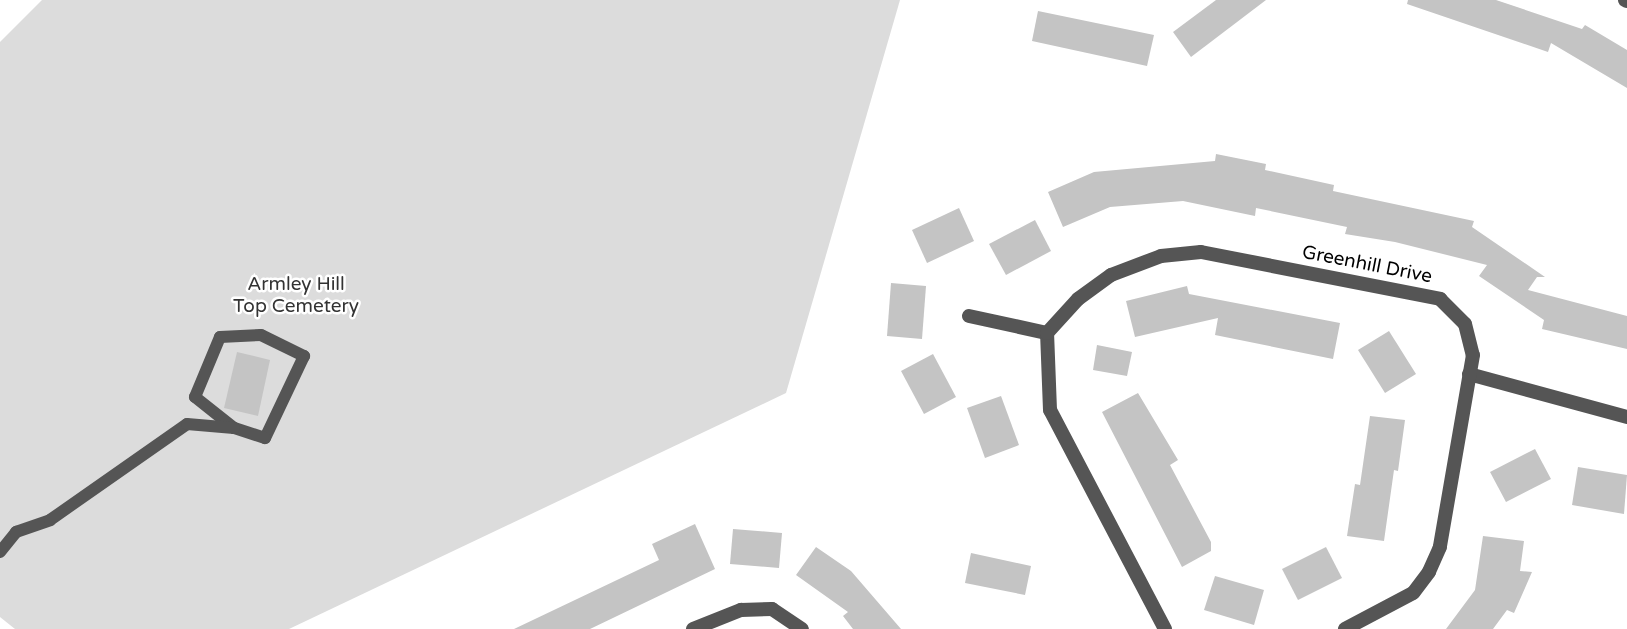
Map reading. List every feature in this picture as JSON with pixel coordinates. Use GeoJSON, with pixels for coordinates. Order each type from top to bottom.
{"type":"FeatureCollection","features":[{"type":"Feature","properties":{"kind":"street","name":"Greenhill Drive"},"geometry":{"type":"LineString","coordinates":[[1048,333],[1078,299],[1111,275],[1161,256],[1200,252],[1440,299],[1465,324],[1473,355],[1440,547],[1429,572],[1413,593],[1345,629]]}},
{"type":"Feature","properties":{"kind":"street"},"geometry":{"type":"LineString","coordinates":[[970,316],[1048,333],[1050,410],[1165,629]]}},
{"type":"Feature","properties":{"kind":"street"},"geometry":{"type":"LineString","coordinates":[[1469,374],[1627,417]]}},
{"type":"Feature","properties":{"kind":"street"},"geometry":{"type":"LineString","coordinates":[[692,629],[741,610],[772,609],[802,629]]}},
{"type":"Feature","properties":{"kind":"lane"},"geometry":{"type":"LineString","coordinates":[[0,552],[16,532],[50,520],[187,425],[234,428],[265,438],[304,356],[261,335],[220,337],[195,397],[234,428]]}},
{"type":"Feature","properties":{"kind":"green space","name":"Armley Hill Top Cemetery"},"geometry":{"type":"Polygon","coordinates":[[[42,0],[900,0],[786,393],[289,629],[15,629],[0,617],[0,42],[42,0]]]}},
{"type":"Feature","properties":{"kind":"building"},"geometry":{"type":"Polygon","coordinates":[[[1216,0],[1266,0],[1191,57],[1173,32],[1216,0]]]}},
{"type":"Feature","properties":{"kind":"building"},"geometry":{"type":"Polygon","coordinates":[[[1408,0],[1496,0],[1582,29],[1585,25],[1627,50],[1627,88],[1551,43],[1548,52],[1407,4],[1408,0]]]}},
{"type":"Feature","properties":{"kind":"building"},"geometry":{"type":"Polygon","coordinates":[[[1038,11],[1154,35],[1147,66],[1032,41],[1038,11]]]}},
{"type":"Feature","properties":{"kind":"building"},"geometry":{"type":"Polygon","coordinates":[[[1216,154],[1266,164],[1265,170],[1334,185],[1333,191],[1474,221],[1472,227],[1545,277],[1537,277],[1528,290],[1627,316],[1627,349],[1542,329],[1544,320],[1479,276],[1487,265],[1395,242],[1345,234],[1347,227],[1256,208],[1255,216],[1183,201],[1110,207],[1063,227],[1048,192],[1094,172],[1215,161],[1216,154]]]}},
{"type":"Feature","properties":{"kind":"building"},"geometry":{"type":"Polygon","coordinates":[[[959,208],[974,241],[927,263],[912,230],[959,208]]]}},
{"type":"Feature","properties":{"kind":"building"},"geometry":{"type":"Polygon","coordinates":[[[1035,220],[1051,251],[1006,275],[989,244],[1035,220]]]}},
{"type":"Feature","properties":{"kind":"building"},"geometry":{"type":"Polygon","coordinates":[[[891,283],[926,286],[922,339],[887,336],[891,283]]]}},
{"type":"Feature","properties":{"kind":"building"},"geometry":{"type":"Polygon","coordinates":[[[1187,286],[1189,294],[1340,323],[1333,359],[1215,335],[1218,318],[1135,337],[1126,301],[1187,286]]]}},
{"type":"Feature","properties":{"kind":"building"},"geometry":{"type":"Polygon","coordinates":[[[1389,331],[1416,374],[1385,393],[1358,350],[1389,331]]]}},
{"type":"Feature","properties":{"kind":"building"},"geometry":{"type":"Polygon","coordinates":[[[1097,345],[1132,352],[1127,376],[1093,370],[1097,345]]]}},
{"type":"Feature","properties":{"kind":"building"},"geometry":{"type":"Polygon","coordinates":[[[237,352],[270,360],[258,416],[224,408],[237,352]]]}},
{"type":"Feature","properties":{"kind":"building"},"geometry":{"type":"Polygon","coordinates":[[[933,354],[956,397],[924,414],[901,371],[933,354]]]}},
{"type":"Feature","properties":{"kind":"building"},"geometry":{"type":"Polygon","coordinates":[[[1138,393],[1178,460],[1170,465],[1211,542],[1211,551],[1182,567],[1102,412],[1138,393]]]}},
{"type":"Feature","properties":{"kind":"building"},"geometry":{"type":"Polygon","coordinates":[[[1001,396],[1019,445],[985,458],[967,408],[1001,396]]]}},
{"type":"Feature","properties":{"kind":"building"},"geometry":{"type":"Polygon","coordinates":[[[1370,416],[1405,420],[1398,471],[1394,470],[1384,541],[1347,536],[1355,484],[1360,485],[1370,416]]]}},
{"type":"Feature","properties":{"kind":"building"},"geometry":{"type":"Polygon","coordinates":[[[1535,449],[1551,479],[1506,502],[1490,472],[1535,449]]]}},
{"type":"Feature","properties":{"kind":"building"},"geometry":{"type":"Polygon","coordinates":[[[1578,467],[1627,475],[1624,514],[1572,505],[1578,467]]]}},
{"type":"Feature","properties":{"kind":"building"},"geometry":{"type":"Polygon","coordinates":[[[695,524],[715,569],[590,629],[514,629],[659,560],[652,544],[695,524]]]}},
{"type":"Feature","properties":{"kind":"building"},"geometry":{"type":"Polygon","coordinates":[[[733,529],[782,533],[779,568],[730,564],[733,529]]]}},
{"type":"Feature","properties":{"kind":"building"},"geometry":{"type":"Polygon","coordinates":[[[1483,536],[1524,541],[1520,571],[1532,572],[1514,613],[1507,610],[1493,629],[1446,629],[1475,590],[1483,536]]]}},
{"type":"Feature","properties":{"kind":"building"},"geometry":{"type":"Polygon","coordinates":[[[816,547],[851,571],[901,629],[853,629],[843,616],[848,612],[796,575],[816,547]]]}},
{"type":"Feature","properties":{"kind":"building"},"geometry":{"type":"Polygon","coordinates":[[[1326,547],[1342,578],[1298,600],[1282,569],[1326,547]]]}},
{"type":"Feature","properties":{"kind":"building"},"geometry":{"type":"Polygon","coordinates":[[[971,553],[1031,566],[1025,595],[965,583],[971,553]]]}},
{"type":"Feature","properties":{"kind":"building"},"geometry":{"type":"Polygon","coordinates":[[[1215,576],[1264,590],[1254,625],[1204,610],[1215,576]]]}}]}
